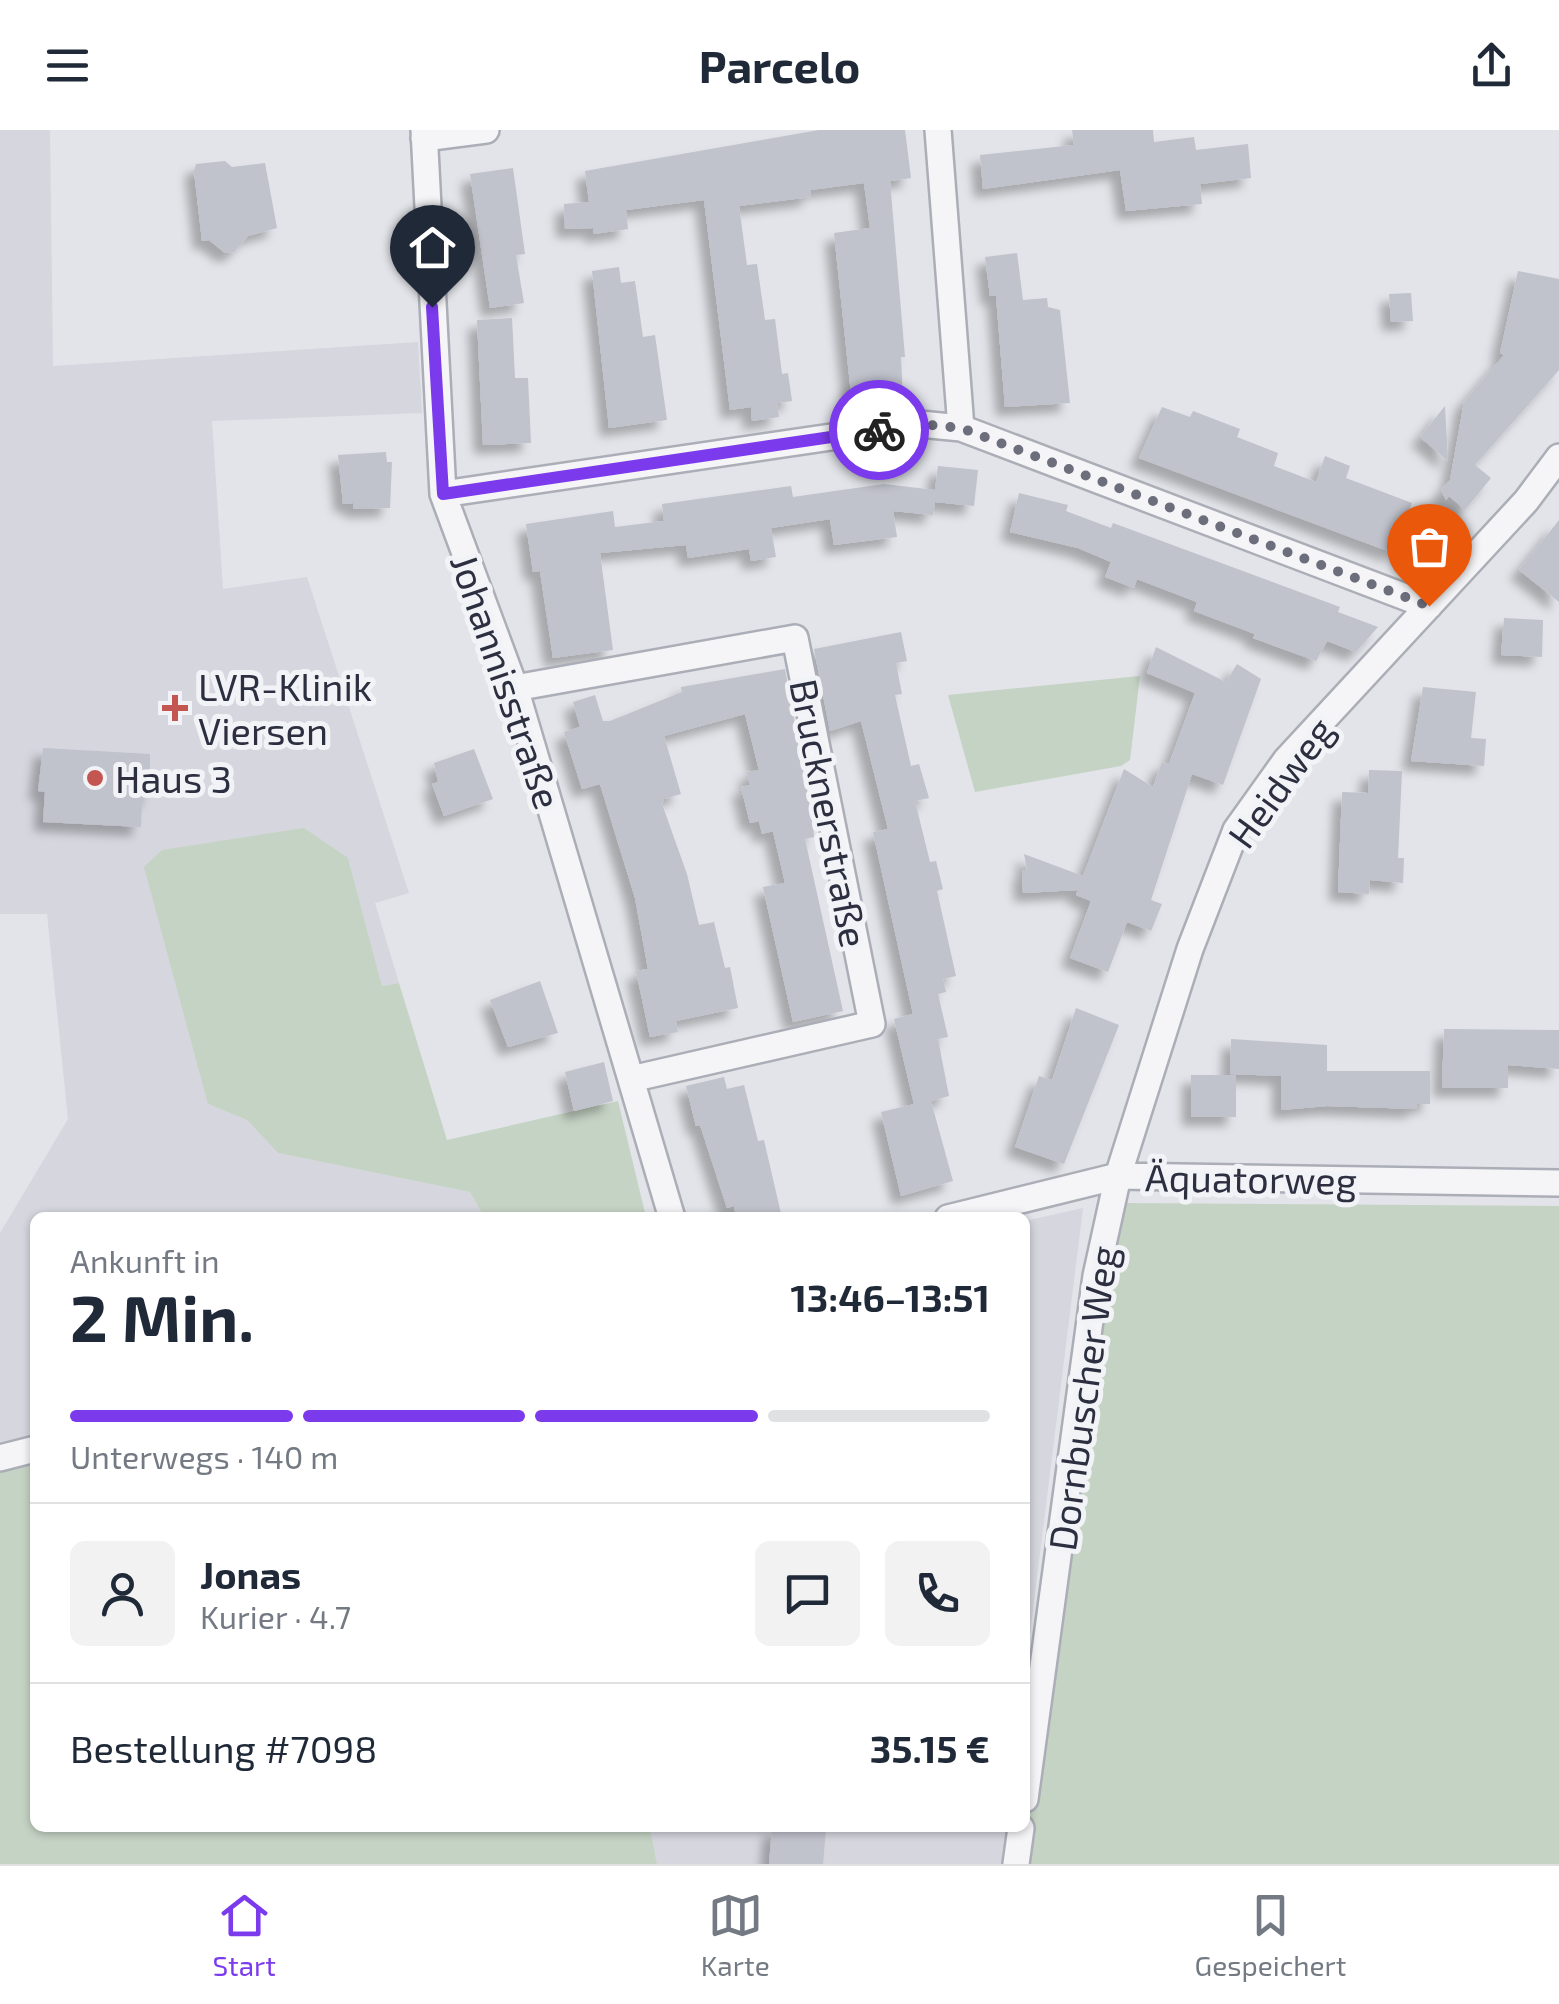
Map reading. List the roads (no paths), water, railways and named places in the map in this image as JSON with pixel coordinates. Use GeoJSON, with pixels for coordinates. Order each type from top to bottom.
{"type":"FeatureCollection","features":[{"type":"Feature","properties":{"kind":"street"},"geometry":{"type":"LineString","coordinates":[[424,134],[486,130]]}},
{"type":"Feature","properties":{"kind":"street"},"geometry":{"type":"LineString","coordinates":[[938,130],[961,428]]}},
{"type":"Feature","properties":{"kind":"street","name":"Johannisstraße"},"geometry":{"type":"LineString","coordinates":[[424,134],[443,494],[516,688],[670,1212]]}},
{"type":"Feature","properties":{"kind":"street"},"geometry":{"type":"LineString","coordinates":[[443,494],[920,424],[961,428],[1429,606]]}},
{"type":"Feature","properties":{"kind":"street","name":"Heidweg"},"geometry":{"type":"LineString","coordinates":[[1118,1176],[1190,949],[1236,830],[1286,760],[1526,501],[1559,456]]}},
{"type":"Feature","properties":{"kind":"street","name":"Brucknerstraße"},"geometry":{"type":"LineString","coordinates":[[516,688],[794,638],[872,1024],[630,1079]]}},
{"type":"Feature","properties":{"kind":"street","name":"Äquatorweg"},"geometry":{"type":"LineString","coordinates":[[972,1212],[1118,1176],[1559,1184]]}},
{"type":"Feature","properties":{"kind":"street","name":"Dornbuscher Weg"},"geometry":{"type":"LineString","coordinates":[[1030,1762],[1096,1276],[1118,1176]]}},
{"type":"Feature","properties":{"kind":"street"},"geometry":{"type":"LineString","coordinates":[[0,1458],[30,1450]]}},
{"type":"Feature","properties":{"kind":"street"},"geometry":{"type":"LineString","coordinates":[[1016,1864],[1020,1832]]}},
{"type":"Feature","properties":{"kind":"place","name":"LVR-Klinik Viersen"},"geometry":{"type":"Point","coordinates":[175,708]}},
{"type":"Feature","properties":{"kind":"place","name":"Haus 3"},"geometry":{"type":"Point","coordinates":[95,778]}}]}
